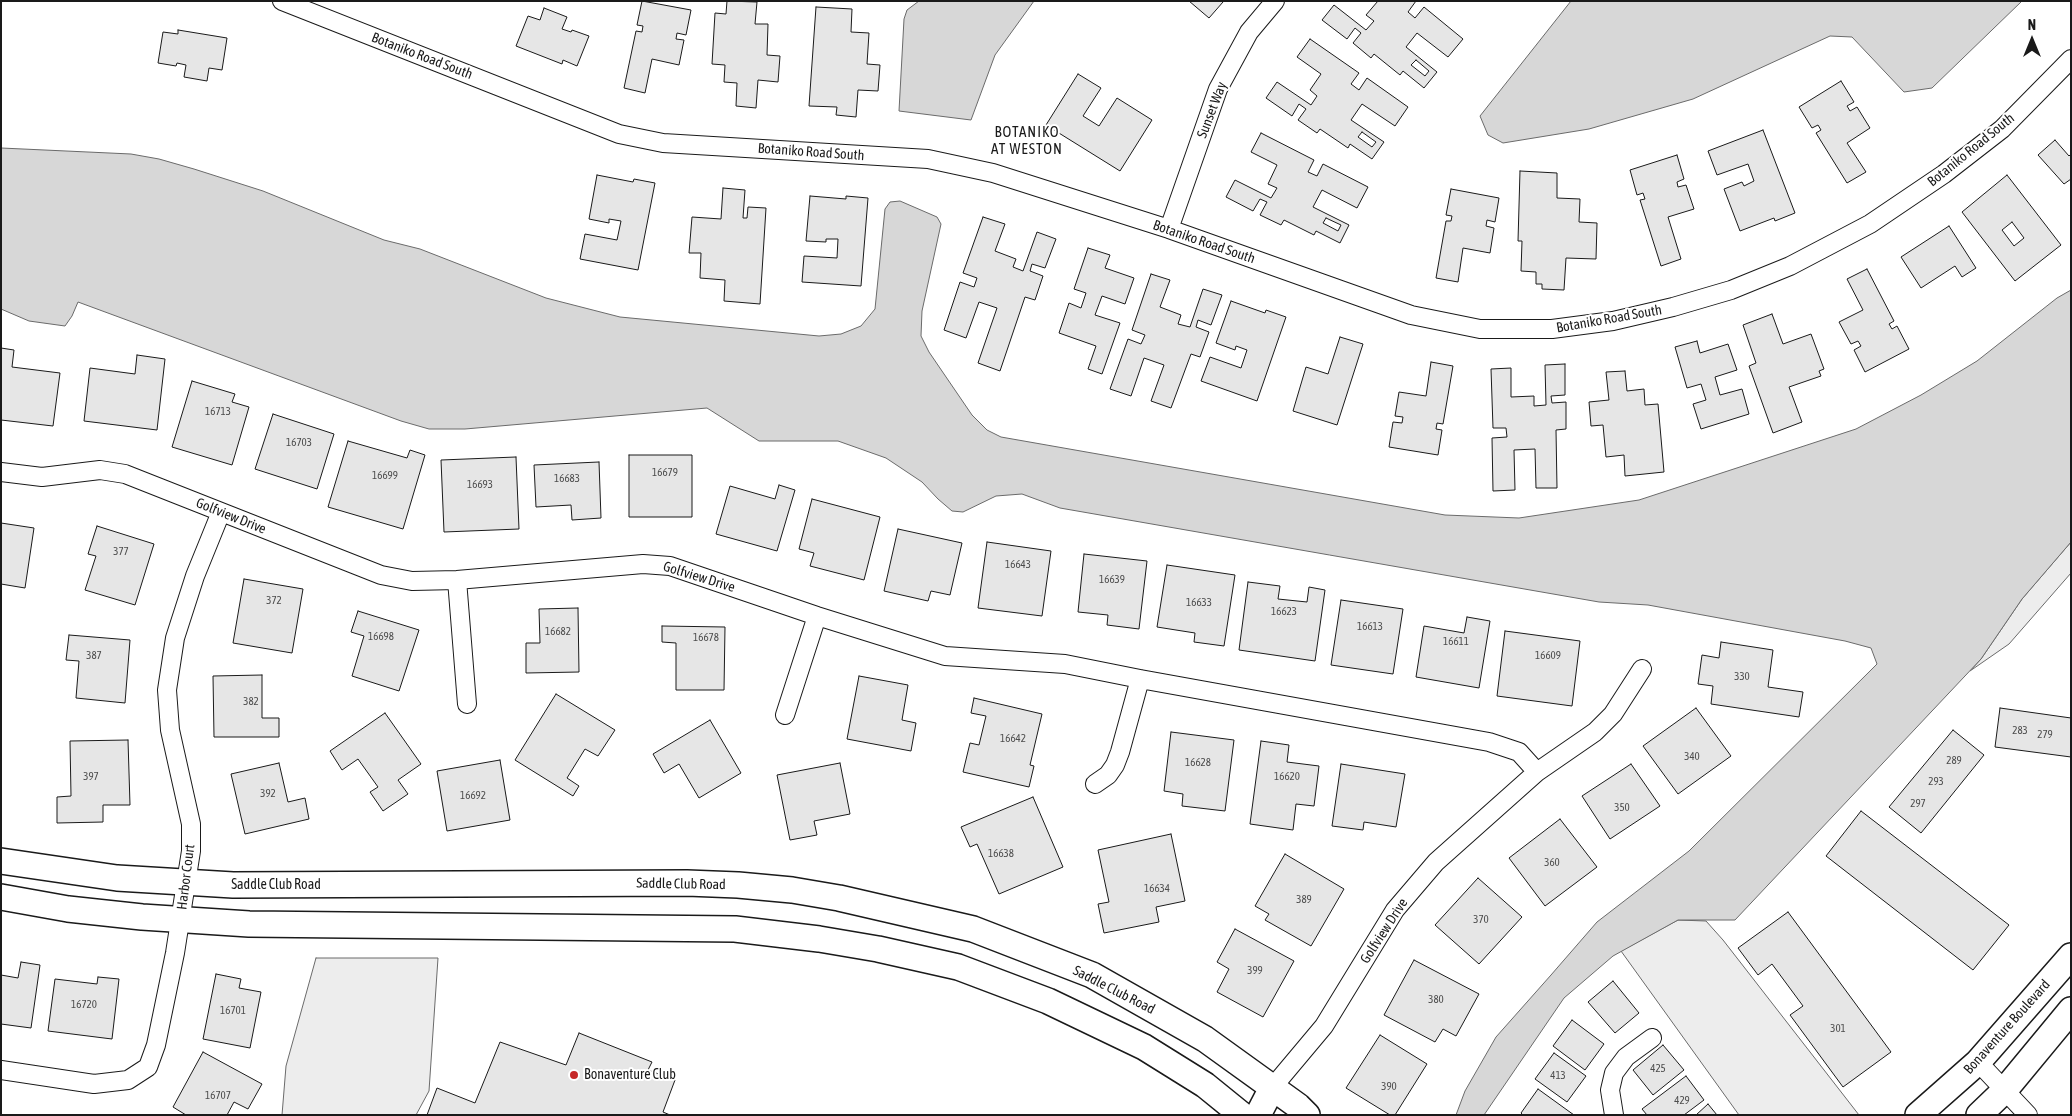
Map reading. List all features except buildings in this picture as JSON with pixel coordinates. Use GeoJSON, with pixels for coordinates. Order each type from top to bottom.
{"type":"FeatureCollection","features":[{"type":"Feature","properties":{"kind":"street","name":"Botaniko Road South"},"geometry":{"type":"LineString","coordinates":[[282,1],[619,134],[663,143],[928,159],[993,173],[1169,230],[1411,315],[1480,329],[1552,329],[1613,321],[1673,307],[1731,290],[1790,266],[1870,224],[1944,174],[2002,129],[2071,60]]}},
{"type":"Feature","properties":{"kind":"street","name":"Sunset Way"},"geometry":{"type":"LineString","coordinates":[[1169,230],[1218,89],[1249,32],[1275,1]]}},
{"type":"Feature","properties":{"kind":"street","name":"Golfview Drive"},"geometry":{"type":"LineString","coordinates":[[1,472],[42,477],[100,470],[125,474],[381,576],[412,581],[457,580],[658,564],[682,569],[817,616],[945,656],[1065,664],[1489,742],[1519,752],[1537,772]]}},
{"type":"Feature","properties":{"kind":"street","name":"Harbor Court"},"geometry":{"type":"LineString","coordinates":[[1,1070],[94,1084],[128,1080],[148,1067],[156,1045],[191,851],[191,824],[170,730],[167,690],[176,638],[195,576],[222,512]]}},
{"type":"Feature","properties":{"kind":"street"},"geometry":{"type":"LineString","coordinates":[[457,580],[467,704]]}},
{"type":"Feature","properties":{"kind":"street"},"geometry":{"type":"LineString","coordinates":[[785,715],[817,616]]}},
{"type":"Feature","properties":{"kind":"street","name":"Golfview Drive"},"geometry":{"type":"LineString","coordinates":[[1272,1088],[1324,1026],[1395,910],[1436,862],[1537,772],[1595,732],[1613,714],[1642,669]]}},
{"type":"Feature","properties":{"kind":"street"},"geometry":{"type":"LineString","coordinates":[[1095,784],[1108,775],[1118,758],[1140,679]]}},
{"type":"Feature","properties":{"kind":"street","name":"Saddle Club Road"},"geometry":{"type":"LineString","coordinates":[[1,861],[117,878],[234,885],[687,883],[756,887],[839,898],[973,929],[1092,975],[1205,1039],[1298,1106],[1307,1115]]}},
{"type":"Feature","properties":{"kind":"street"},"geometry":{"type":"LineString","coordinates":[[1,897],[68,908],[180,920],[313,925],[708,928],[762,932],[878,950],[958,967],[1048,1001],[1144,1047],[1205,1085],[1242,1115]]}},
{"type":"Feature","properties":{"kind":"street","name":"Bonaventure Boulevard"},"geometry":{"type":"LineString","coordinates":[[1918,1115],[1978,1062],[2071,956]]}},
{"type":"Feature","properties":{"kind":"street"},"geometry":{"type":"LineString","coordinates":[[1979,1115],[2004,1091],[2071,1010]]}},
{"type":"Feature","properties":{"kind":"street"},"geometry":{"type":"LineString","coordinates":[[1614,1115],[1610,1090],[1614,1072],[1626,1057],[1652,1038]]}},
{"type":"Feature","properties":{"kind":"street"},"geometry":{"type":"LineString","coordinates":[[1978,1062],[2028,1115]]}},
{"type":"Feature","properties":{"kind":"street"},"geometry":{"type":"LineString","coordinates":[[1258,1115],[1272,1088]]}},
{"type":"Feature","properties":{"kind":"shaded area"},"geometry":{"type":"Polygon","coordinates":[[[919,1],[1034,1],[995,55],[971,120],[899,111],[904,19],[907,10],[919,1]]]}},
{"type":"Feature","properties":{"kind":"shaded area"},"geometry":{"type":"Polygon","coordinates":[[[1571,1],[2022,1],[1932,88],[1904,92],[1852,37],[1830,36],[1693,99],[1589,129],[1503,143],[1488,135],[1480,116],[1571,1]]]}},
{"type":"Feature","properties":{"kind":"shaded area"},"geometry":{"type":"Polygon","coordinates":[[[1,148],[131,154],[159,159],[263,191],[384,240],[420,249],[546,298],[620,317],[819,336],[841,334],[861,326],[875,309],[885,209],[890,202],[900,201],[937,217],[941,224],[922,311],[921,336],[929,352],[972,415],[987,430],[1001,437],[1445,515],[1519,518],[1639,500],[1856,429],[1921,395],[1977,361],[2057,298],[2071,290],[2071,542],[2022,599],[1981,659],[1735,920],[1678,920],[1613,956],[1564,998],[1484,1115],[1456,1115],[1465,1091],[1496,1037],[1597,922],[1689,851],[1877,664],[1871,648],[1845,641],[1648,605],[1599,602],[1060,508],[1022,494],[996,496],[963,512],[952,511],[922,482],[886,458],[838,441],[759,441],[707,408],[465,429],[429,429],[401,421],[78,302],[65,326],[29,321],[1,309],[1,148]]]}},
{"type":"Feature","properties":{"kind":"shaded area"},"geometry":{"type":"Polygon","coordinates":[[[2071,542],[2071,573],[2009,644],[1970,671],[1981,659],[2022,599],[2071,542]]]}},
{"type":"Feature","properties":{"kind":"shaded area"},"geometry":{"type":"Polygon","coordinates":[[[1678,920],[1706,921],[1723,940],[1859,1115],[1739,1115],[1621,951],[1678,920]]]}},
{"type":"Feature","properties":{"kind":"shaded area"},"geometry":{"type":"Polygon","coordinates":[[[316,958],[438,958],[429,1091],[416,1115],[282,1115],[286,1066],[316,958]]]}},
{"type":"Feature","properties":{"kind":"place","name":"Bonaventure Club"},"geometry":{"type":"Point","coordinates":[574,1075]}},
{"type":"Feature","properties":{"kind":"district","name":"BOTANIKO AT WESTON"},"geometry":{"type":"Point","coordinates":[1027,140]}}]}
